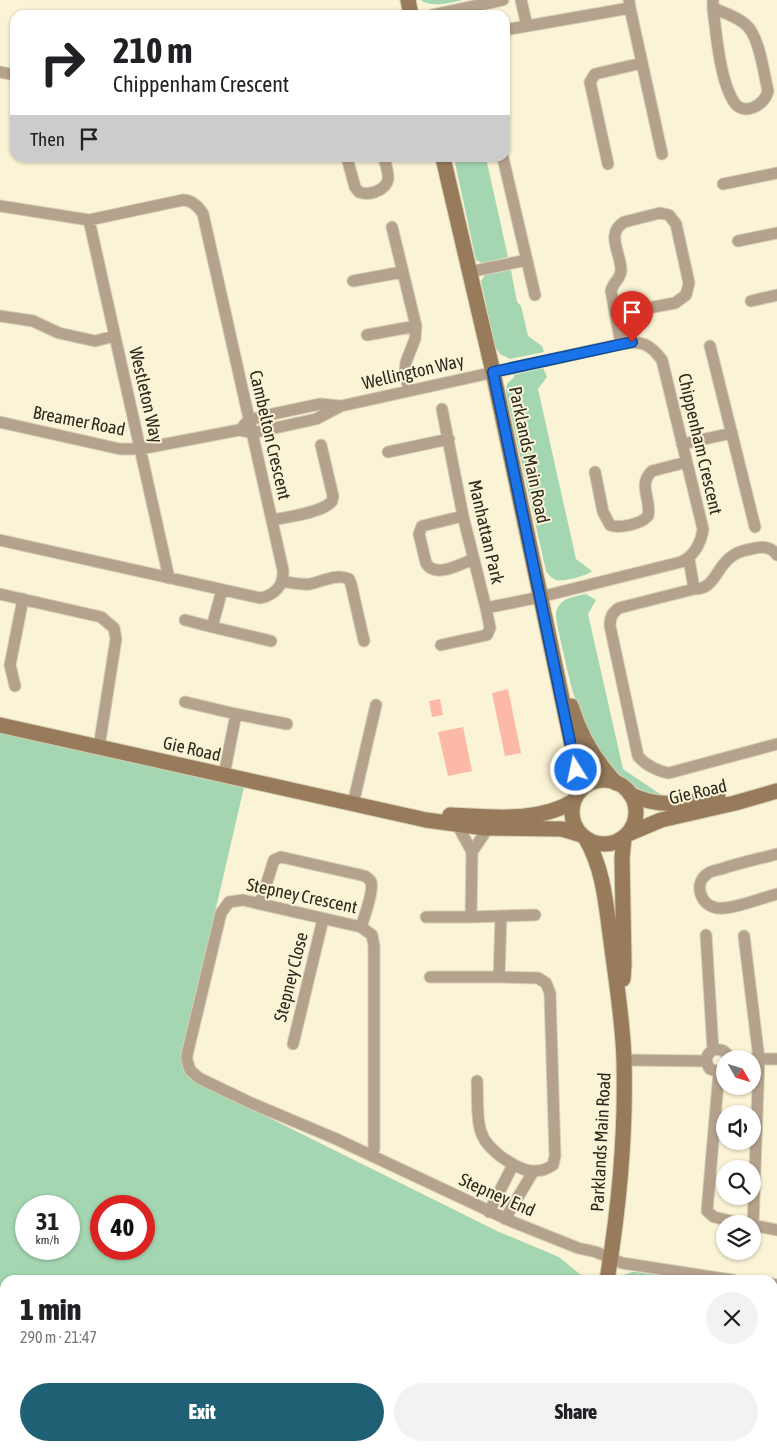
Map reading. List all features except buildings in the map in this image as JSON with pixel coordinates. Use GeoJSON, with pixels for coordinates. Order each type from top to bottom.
{"type":"FeatureCollection","features":[{"type":"Feature","properties":{"kind":"street"},"geometry":{"type":"LineString","coordinates":[[456,10],[503,0]]}},
{"type":"Feature","properties":{"kind":"street"},"geometry":{"type":"LineString","coordinates":[[521,0],[527,26]]}},
{"type":"Feature","properties":{"kind":"street"},"geometry":{"type":"LineString","coordinates":[[510,29],[630,4],[662,154]]}},
{"type":"Feature","properties":{"kind":"street"},"geometry":{"type":"LineString","coordinates":[[713,4],[748,25],[755,37],[768,91],[767,97],[761,103],[749,109],[743,110],[738,108],[728,91],[719,55],[713,4]]}},
{"type":"Feature","properties":{"kind":"street"},"geometry":{"type":"LineString","coordinates":[[608,164],[590,82],[596,74],[642,63]]}},
{"type":"Feature","properties":{"kind":"street"},"geometry":{"type":"LineString","coordinates":[[348,162],[355,187],[359,192],[370,193],[384,188],[387,184],[388,173],[385,162]]}},
{"type":"Feature","properties":{"kind":"street","name":"Parklands Main Road"},"geometry":{"type":"LineString","coordinates":[[444,162],[493,372],[576,765],[576,799]]}},
{"type":"Feature","properties":{"kind":"street"},"geometry":{"type":"LineString","coordinates":[[504,162],[534,295]]}},
{"type":"Feature","properties":{"kind":"street"},"geometry":{"type":"LineString","coordinates":[[723,184],[777,173]]}},
{"type":"Feature","properties":{"kind":"street","name":"Cambelton Crescent"},"geometry":{"type":"LineString","coordinates":[[0,206],[89,220],[182,200],[190,201],[199,207],[203,214],[272,520],[283,570],[282,581]]}},
{"type":"Feature","properties":{"kind":"street"},"geometry":{"type":"LineString","coordinates":[[616,314],[675,303],[686,295],[689,283],[676,224],[669,215],[660,213],[629,220],[617,229],[615,242],[622,271],[612,288],[616,314],[621,344]]}},
{"type":"Feature","properties":{"kind":"street","name":"Westleton Way"},"geometry":{"type":"LineString","coordinates":[[89,220],[169,578]]}},
{"type":"Feature","properties":{"kind":"street"},"geometry":{"type":"LineString","coordinates":[[392,227],[416,326],[415,339],[406,362],[405,371],[409,390]]}},
{"type":"Feature","properties":{"kind":"street"},"geometry":{"type":"LineString","coordinates":[[738,241],[777,233]]}},
{"type":"Feature","properties":{"kind":"street"},"geometry":{"type":"LineString","coordinates":[[470,272],[527,260]]}},
{"type":"Feature","properties":{"kind":"street"},"geometry":{"type":"LineString","coordinates":[[353,281],[402,272]]}},
{"type":"Feature","properties":{"kind":"street"},"geometry":{"type":"LineString","coordinates":[[751,301],[777,295]]}},
{"type":"Feature","properties":{"kind":"street"},"geometry":{"type":"LineString","coordinates":[[0,316],[33,321],[59,333],[95,341],[115,336]]}},
{"type":"Feature","properties":{"kind":"street"},"geometry":{"type":"LineString","coordinates":[[367,335],[416,326]]}},
{"type":"Feature","properties":{"kind":"street","name":"Chippenham Crescent"},"geometry":{"type":"LineString","coordinates":[[493,372],[632,342],[651,347],[662,360],[703,529],[696,549],[689,559]]}},
{"type":"Feature","properties":{"kind":"street"},"geometry":{"type":"LineString","coordinates":[[710,346],[755,527]]}},
{"type":"Feature","properties":{"kind":"street","name":"Wellington Way"},"geometry":{"type":"LineString","coordinates":[[252,432],[316,419],[341,406],[493,372]]}},
{"type":"Feature","properties":{"kind":"street","name":"Wellington Way"},"geometry":{"type":"LineString","coordinates":[[249,420],[320,404],[341,406]]}},
{"type":"Feature","properties":{"kind":"street","name":"Manhattan Park"},"geometry":{"type":"LineString","coordinates":[[442,409],[463,516],[486,608],[540,597]]}},
{"type":"Feature","properties":{"kind":"street"},"geometry":{"type":"LineString","coordinates":[[239,430],[249,420]]}},
{"type":"Feature","properties":{"kind":"street","name":"Breamer Road"},"geometry":{"type":"LineString","coordinates":[[0,422],[120,449],[140,449],[239,430],[252,432]]}},
{"type":"Feature","properties":{"kind":"street"},"geometry":{"type":"LineString","coordinates":[[682,444],[732,433]]}},
{"type":"Feature","properties":{"kind":"street"},"geometry":{"type":"LineString","coordinates":[[388,452],[449,439]]}},
{"type":"Feature","properties":{"kind":"street"},"geometry":{"type":"LineString","coordinates":[[272,520],[327,506],[332,501],[333,496],[321,446]]}},
{"type":"Feature","properties":{"kind":"street"},"geometry":{"type":"LineString","coordinates":[[595,472],[603,512],[610,525],[616,527],[638,522],[648,516],[649,511],[644,482],[652,470],[687,462]]}},
{"type":"Feature","properties":{"kind":"street"},"geometry":{"type":"LineString","coordinates":[[463,516],[422,526],[419,534],[426,563],[434,571],[474,559]]}},
{"type":"Feature","properties":{"kind":"street"},"geometry":{"type":"LineString","coordinates":[[0,540],[263,598],[274,592],[282,581],[292,584],[309,584],[340,577],[349,579],[364,641]]}},
{"type":"Feature","properties":{"kind":"street"},"geometry":{"type":"LineString","coordinates":[[777,555],[774,551],[760,547],[741,550],[731,556],[713,580],[705,587],[619,608],[610,619],[638,756],[642,760],[669,773],[777,744]]}},
{"type":"Feature","properties":{"kind":"street"},"geometry":{"type":"LineString","coordinates":[[540,597],[689,559],[694,589]]}},
{"type":"Feature","properties":{"kind":"street"},"geometry":{"type":"LineString","coordinates":[[212,627],[222,590]]}},
{"type":"Feature","properties":{"kind":"street"},"geometry":{"type":"LineString","coordinates":[[0,594],[101,617],[114,628],[116,638],[104,710],[94,746]]}},
{"type":"Feature","properties":{"kind":"street"},"geometry":{"type":"LineString","coordinates":[[15,686],[10,665],[23,600]]}},
{"type":"Feature","properties":{"kind":"street"},"geometry":{"type":"LineString","coordinates":[[441,645],[487,636],[490,628],[486,608]]}},
{"type":"Feature","properties":{"kind":"street"},"geometry":{"type":"LineString","coordinates":[[184,620],[271,641]]}},
{"type":"Feature","properties":{"kind":"street","name":"Parklands Main Road"},"geometry":{"type":"LineString","coordinates":[[556,673],[563,685],[586,743],[600,765],[616,783]]}},
{"type":"Feature","properties":{"kind":"street"},"geometry":{"type":"LineString","coordinates":[[185,702],[287,724]]}},
{"type":"Feature","properties":{"kind":"street"},"geometry":{"type":"LineString","coordinates":[[353,804],[357,780],[376,705]]}},
{"type":"Feature","properties":{"kind":"street"},"geometry":{"type":"LineString","coordinates":[[224,775],[236,714]]}},
{"type":"Feature","properties":{"kind":"street","name":"Gie Road"},"geometry":{"type":"LineString","coordinates":[[0,724],[426,820],[458,826],[488,828],[562,829],[584,837]]}},
{"type":"Feature","properties":{"kind":"street"},"geometry":{"type":"LineString","coordinates":[[609,781],[616,783],[630,794],[635,804],[636,816],[634,823],[626,836],[615,842],[604,844],[594,842],[584,837],[573,820],[572,813],[576,799],[584,788],[596,782],[609,781]]}},
{"type":"Feature","properties":{"kind":"street","name":"Gie Road"},"geometry":{"type":"LineString","coordinates":[[630,794],[647,801],[673,804],[713,798],[777,784]]}},
{"type":"Feature","properties":{"kind":"street","name":"Gie Road"},"geometry":{"type":"LineString","coordinates":[[626,836],[648,824],[777,791]]}},
{"type":"Feature","properties":{"kind":"street","name":"Gie Road"},"geometry":{"type":"LineString","coordinates":[[377,809],[452,816],[505,818],[535,814],[564,807],[576,799]]}},
{"type":"Feature","properties":{"kind":"street"},"geometry":{"type":"LineString","coordinates":[[458,826],[472,852],[471,917]]}},
{"type":"Feature","properties":{"kind":"street"},"geometry":{"type":"LineString","coordinates":[[472,852],[488,828]]}},
{"type":"Feature","properties":{"kind":"street","name":"Parklands Main Road"},"geometry":{"type":"LineString","coordinates":[[620,1006],[624,964],[622,858],[626,836]]}},
{"type":"Feature","properties":{"kind":"street","name":"Parklands Main Road"},"geometry":{"type":"LineString","coordinates":[[584,837],[594,852],[604,887],[620,1006],[624,1060],[622,1162],[608,1275]]}},
{"type":"Feature","properties":{"kind":"street"},"geometry":{"type":"LineString","coordinates":[[777,854],[738,863],[707,873],[700,883],[700,893],[708,906],[718,908],[777,894]]}},
{"type":"Feature","properties":{"kind":"street"},"geometry":{"type":"LineString","coordinates":[[260,904],[272,865],[277,858],[281,857],[365,876],[370,879],[371,884],[361,927]]}},
{"type":"Feature","properties":{"kind":"street","name":"Stepney Crescent"},"geometry":{"type":"LineString","coordinates":[[238,899],[260,904],[361,927],[369,931],[374,942],[374,1149],[372,1156],[199,1078],[192,1073],[187,1065],[187,1056],[223,909],[229,902],[238,899]]}},
{"type":"Feature","properties":{"kind":"street"},"geometry":{"type":"LineString","coordinates":[[426,917],[535,915]]}},
{"type":"Feature","properties":{"kind":"street"},"geometry":{"type":"LineString","coordinates":[[499,977],[501,916]]}},
{"type":"Feature","properties":{"kind":"street","name":"Stepney Close"},"geometry":{"type":"LineString","coordinates":[[293,1044],[324,919]]}},
{"type":"Feature","properties":{"kind":"street"},"geometry":{"type":"LineString","coordinates":[[706,935],[713,1050],[707,1056],[706,1062],[710,1069],[716,1070]]}},
{"type":"Feature","properties":{"kind":"street"},"geometry":{"type":"LineString","coordinates":[[744,936],[755,1050]]}},
{"type":"Feature","properties":{"kind":"street"},"geometry":{"type":"LineString","coordinates":[[430,977],[538,978],[546,983],[550,994],[555,1156],[553,1165],[547,1170],[533,1172],[520,1170],[484,1141],[480,1131],[477,1081]]}},
{"type":"Feature","properties":{"kind":"street"},"geometry":{"type":"LineString","coordinates":[[761,1059],[777,1059]]}},
{"type":"Feature","properties":{"kind":"street"},"geometry":{"type":"LineString","coordinates":[[624,1060],[706,1062]]}},
{"type":"Feature","properties":{"kind":"street"},"geometry":{"type":"LineString","coordinates":[[716,1216],[707,1211],[719,1095]]}},
{"type":"Feature","properties":{"kind":"street"},"geometry":{"type":"LineString","coordinates":[[753,1215],[755,1095]]}},
{"type":"Feature","properties":{"kind":"street","name":"Stepney End"},"geometry":{"type":"LineString","coordinates":[[372,1156],[489,1212],[578,1248],[596,1252],[622,1263],[700,1275]]}},
{"type":"Feature","properties":{"kind":"street"},"geometry":{"type":"LineString","coordinates":[[489,1212],[513,1165]]}},
{"type":"Feature","properties":{"kind":"street"},"geometry":{"type":"LineString","coordinates":[[506,1219],[533,1172]]}},
{"type":"Feature","properties":{"kind":"street"},"geometry":{"type":"LineString","coordinates":[[761,1227],[777,1230]]}},
{"type":"Feature","properties":{"kind":"green space"},"geometry":{"type":"Polygon","coordinates":[[[421,0],[462,0],[430,4],[421,0]]]}},
{"type":"Feature","properties":{"kind":"green space"},"geometry":{"type":"Polygon","coordinates":[[[455,162],[487,162],[508,257],[482,263],[476,260],[455,162]]]}},
{"type":"Feature","properties":{"kind":"green space"},"geometry":{"type":"Polygon","coordinates":[[[511,270],[517,302],[521,306],[528,336],[542,346],[544,352],[510,359],[500,354],[495,347],[481,281],[485,275],[511,270]]]}},
{"type":"Feature","properties":{"kind":"green space"},"geometry":{"type":"Polygon","coordinates":[[[543,368],[547,377],[538,389],[576,559],[592,571],[580,577],[564,580],[554,579],[546,571],[506,393],[507,384],[514,375],[543,368]]]}},
{"type":"Feature","properties":{"kind":"green space"},"geometry":{"type":"Polygon","coordinates":[[[586,594],[596,600],[588,614],[623,769],[663,796],[647,793],[632,785],[619,773],[606,759],[586,727],[579,711],[569,678],[557,626],[556,613],[563,601],[586,594]]]}},
{"type":"Feature","properties":{"kind":"green space"},"geometry":{"type":"Polygon","coordinates":[[[0,730],[244,787],[181,1059],[184,1072],[191,1079],[497,1231],[559,1257],[581,1275],[0,1275],[0,730]]]}},
{"type":"Feature","properties":{"kind":"green space"},"geometry":{"type":"Polygon","coordinates":[[[636,1272],[657,1275],[623,1275],[636,1272]]]}},
{"type":"Feature","properties":{"kind":"route"},"geometry":{"type":"LineString","coordinates":[[576,770],[493,372],[632,342]]}}]}
